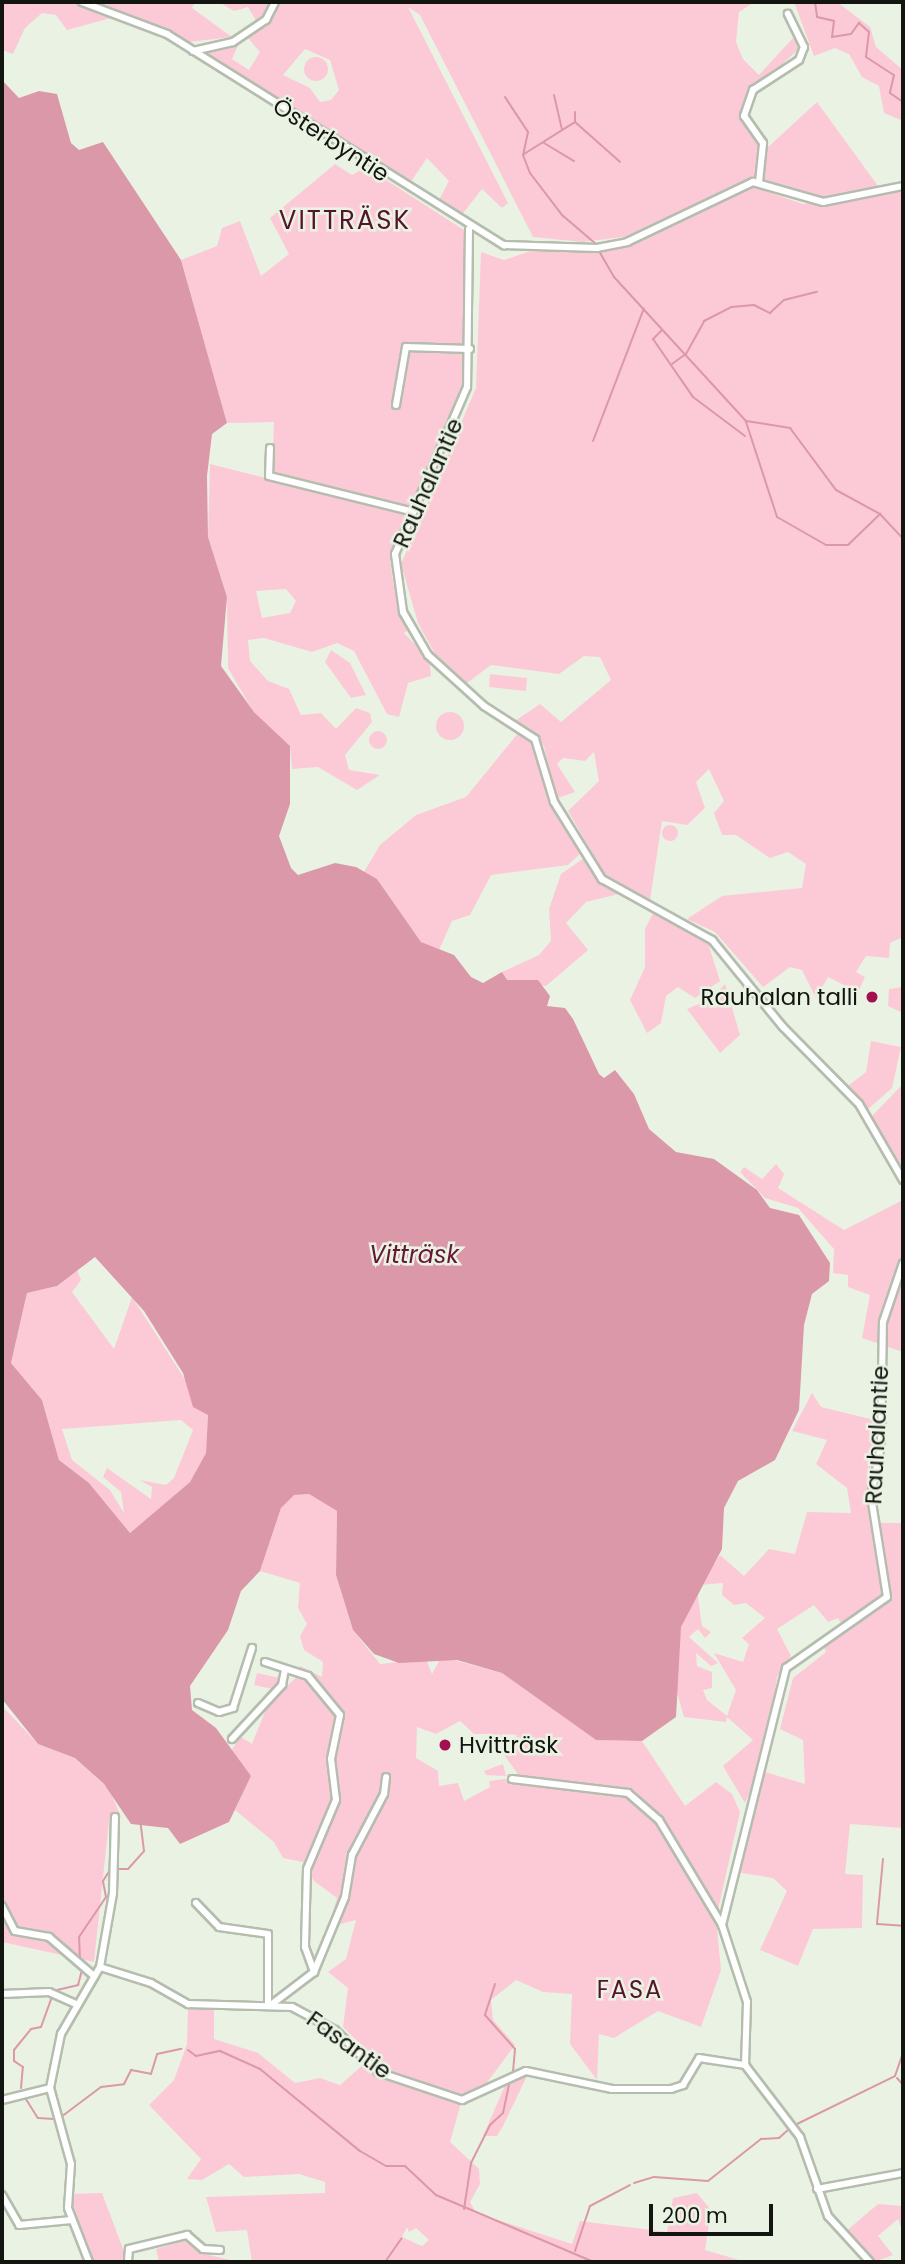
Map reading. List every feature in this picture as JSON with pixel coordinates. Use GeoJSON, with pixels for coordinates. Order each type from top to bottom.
{"type":"FeatureCollection","features":[{"type":"Feature","properties":{"kind":"street","name":"Österbyntie"},"geometry":{"type":"LineString","coordinates":[[82,2],[156,27],[469,229],[504,245],[610,246],[759,182]]}},
{"type":"Feature","properties":{"kind":"street"},"geometry":{"type":"LineString","coordinates":[[193,51],[233,42],[266,20],[275,2]]}},
{"type":"Feature","properties":{"kind":"street"},"geometry":{"type":"LineString","coordinates":[[788,14],[804,47],[799,60],[753,90],[744,117],[763,143],[759,182],[823,202],[903,186]]}},
{"type":"Feature","properties":{"kind":"street","name":"Rauhalantie"},"geometry":{"type":"LineString","coordinates":[[469,229],[470,349],[461,409],[395,554],[394,575],[403,612],[423,649],[484,706],[535,738],[554,802],[597,873],[712,940],[783,1027],[866,1114],[903,1180]]}},
{"type":"Feature","properties":{"kind":"street"},"geometry":{"type":"LineString","coordinates":[[470,246],[484,238]]}},
{"type":"Feature","properties":{"kind":"street"},"geometry":{"type":"LineString","coordinates":[[396,405],[406,347],[470,349]]}},
{"type":"Feature","properties":{"kind":"street"},"geometry":{"type":"LineString","coordinates":[[270,448],[269,476],[415,512]]}},
{"type":"Feature","properties":{"kind":"street","name":"Rauhalantie"},"geometry":{"type":"LineString","coordinates":[[722,1925],[786,1668],[887,1597],[871,1496],[883,1412],[880,1342],[903,1262]]}},
{"type":"Feature","properties":{"kind":"street"},"geometry":{"type":"LineString","coordinates":[[198,1703],[219,1712],[233,1708],[252,1648]]}},
{"type":"Feature","properties":{"kind":"street"},"geometry":{"type":"LineString","coordinates":[[265,1662],[317,1683],[340,1715],[331,1759],[336,1800],[307,1869],[305,1947],[314,1972]]}},
{"type":"Feature","properties":{"kind":"street"},"geometry":{"type":"LineString","coordinates":[[232,1739],[282,1685],[285,1671]]}},
{"type":"Feature","properties":{"kind":"street"},"geometry":{"type":"LineString","coordinates":[[196,1903],[219,1927],[268,1934],[270,2004],[291,1993],[314,1972],[345,1896],[352,1855],[384,1794],[386,1777]]}},
{"type":"Feature","properties":{"kind":"street"},"geometry":{"type":"LineString","coordinates":[[512,1779],[631,1794],[659,1820],[722,1925],[747,2003],[745,2065],[788,2116],[832,2222],[870,2262]]}},
{"type":"Feature","properties":{"kind":"street"},"geometry":{"type":"LineString","coordinates":[[89,2262],[72,2220],[71,2164],[50,2088],[61,2034],[76,2004],[100,1967],[113,1893],[115,1817]]}},
{"type":"Feature","properties":{"kind":"street"},"geometry":{"type":"LineString","coordinates":[[2,1906],[15,1931],[49,1937],[94,1976]]}},
{"type":"Feature","properties":{"kind":"street","name":"Fasantie"},"geometry":{"type":"LineString","coordinates":[[100,1967],[142,1979],[188,2004],[270,2004],[292,2007],[335,2030],[378,2072],[462,2100],[526,2071],[612,2089],[671,2088],[683,2085],[699,2058],[745,2065]]}},
{"type":"Feature","properties":{"kind":"street"},"geometry":{"type":"LineString","coordinates":[[2,1994],[49,1992],[76,2004]]}},
{"type":"Feature","properties":{"kind":"street"},"geometry":{"type":"LineString","coordinates":[[291,1993],[292,2007]]}},
{"type":"Feature","properties":{"kind":"street"},"geometry":{"type":"LineString","coordinates":[[2,2100],[50,2088]]}},
{"type":"Feature","properties":{"kind":"street"},"geometry":{"type":"LineString","coordinates":[[817,2189],[903,2174]]}},
{"type":"Feature","properties":{"kind":"street"},"geometry":{"type":"LineString","coordinates":[[2,2195],[19,2225],[72,2220]]}},
{"type":"Feature","properties":{"kind":"street"},"geometry":{"type":"LineString","coordinates":[[128,2262],[129,2249],[187,2235],[203,2249],[220,2250]]}},
{"type":"Feature","properties":{"kind":"shaded area"},"geometry":{"type":"Polygon","coordinates":[[[2,2],[74,2],[111,18],[67,30],[56,15],[42,13],[25,28],[13,54],[2,50],[2,2]]]}},
{"type":"Feature","properties":{"kind":"shaded area"},"geometry":{"type":"Polygon","coordinates":[[[91,2],[195,2],[192,8],[232,37],[189,42],[91,2]]]}},
{"type":"Feature","properties":{"kind":"shaded area"},"geometry":{"type":"Polygon","coordinates":[[[219,2],[270,2],[258,24],[248,7],[234,11],[219,2]]]}},
{"type":"Feature","properties":{"kind":"shaded area"},"geometry":{"type":"Polygon","coordinates":[[[279,2],[777,2],[753,3],[739,12],[736,42],[743,59],[759,75],[793,38],[801,47],[744,99],[743,120],[761,144],[755,177],[624,237],[582,242],[533,237],[420,15],[408,7],[508,203],[502,208],[482,189],[460,217],[437,204],[449,181],[427,158],[408,186],[202,53],[240,41],[232,59],[249,70],[260,52],[247,37],[265,27],[279,2]],[[305,49],[283,75],[310,88],[320,102],[331,100],[339,90],[330,60],[305,49]]]}},
{"type":"Feature","properties":{"kind":"shaded area"},"geometry":{"type":"Polygon","coordinates":[[[794,2],[837,2],[870,27],[876,47],[903,70],[903,121],[884,113],[879,86],[862,77],[849,54],[835,48],[814,56],[794,2]]]}},
{"type":"Feature","properties":{"kind":"shaded area"},"geometry":{"type":"Polygon","coordinates":[[[316,57],[325,60],[328,69],[325,78],[316,81],[307,78],[304,69],[307,60],[316,57]]]}},
{"type":"Feature","properties":{"kind":"shaded area"},"geometry":{"type":"Polygon","coordinates":[[[817,102],[878,186],[826,198],[763,180],[767,148],[817,102]]]}},
{"type":"Feature","properties":{"kind":"shaded area"},"geometry":{"type":"Polygon","coordinates":[[[335,164],[352,175],[366,167],[467,232],[463,391],[413,509],[272,474],[274,422],[227,423],[181,260],[217,246],[222,228],[240,221],[261,276],[289,254],[270,218],[335,164]]]}},
{"type":"Feature","properties":{"kind":"shaded area"},"geometry":{"type":"Polygon","coordinates":[[[754,187],[803,204],[901,191],[903,202],[903,937],[890,943],[889,958],[866,956],[856,972],[865,977],[858,992],[828,977],[816,998],[802,970],[790,967],[763,987],[715,932],[687,919],[722,896],[802,888],[806,864],[788,852],[770,858],[736,835],[722,835],[714,813],[724,801],[709,769],[696,782],[705,808],[687,825],[662,821],[650,900],[608,880],[568,811],[599,781],[594,752],[585,761],[563,758],[557,764],[575,792],[555,799],[544,746],[515,721],[540,704],[561,722],[611,680],[600,657],[584,656],[559,674],[491,665],[467,683],[435,654],[418,623],[401,564],[476,388],[481,252],[504,260],[542,247],[611,251],[754,187]]]}},
{"type":"Feature","properties":{"kind":"shaded area"},"geometry":{"type":"Polygon","coordinates":[[[210,464],[412,514],[390,559],[393,582],[409,630],[404,633],[429,659],[431,676],[408,683],[399,717],[387,714],[354,651],[337,643],[312,652],[264,638],[248,640],[250,661],[268,681],[289,689],[301,715],[321,713],[336,729],[356,708],[370,713],[372,722],[345,755],[349,770],[380,775],[357,790],[318,767],[292,769],[290,746],[253,711],[228,668],[227,597],[208,537],[210,464]],[[286,589],[256,591],[262,618],[290,613],[296,601],[286,589]]]}},
{"type":"Feature","properties":{"kind":"shaded area"},"geometry":{"type":"Polygon","coordinates":[[[331,650],[350,663],[366,695],[351,698],[325,662],[331,650]]]}},
{"type":"Feature","properties":{"kind":"shaded area"},"geometry":{"type":"Polygon","coordinates":[[[490,674],[527,678],[526,691],[489,687],[490,674]]]}},
{"type":"Feature","properties":{"kind":"shaded area"},"geometry":{"type":"Polygon","coordinates":[[[450,712],[460,716],[464,726],[460,736],[450,740],[440,736],[436,726],[440,716],[450,712]]]}},
{"type":"Feature","properties":{"kind":"shaded area"},"geometry":{"type":"Polygon","coordinates":[[[378,731],[384,734],[387,740],[384,746],[378,749],[372,746],[369,740],[372,734],[378,731]]]}},
{"type":"Feature","properties":{"kind":"shaded area"},"geometry":{"type":"Polygon","coordinates":[[[519,732],[534,740],[541,774],[581,853],[568,865],[491,875],[470,915],[452,921],[438,952],[421,942],[377,879],[364,872],[380,845],[416,815],[466,797],[519,732]]]}},
{"type":"Feature","properties":{"kind":"shaded area"},"geometry":{"type":"Polygon","coordinates":[[[667,825],[673,825],[678,833],[676,839],[667,841],[662,836],[662,830],[667,825]]]}},
{"type":"Feature","properties":{"kind":"shaded area"},"geometry":{"type":"Polygon","coordinates":[[[584,858],[623,893],[586,902],[566,923],[588,950],[546,986],[506,980],[502,972],[539,955],[551,941],[549,909],[561,874],[584,858]]]}},
{"type":"Feature","properties":{"kind":"shaded area"},"geometry":{"type":"Polygon","coordinates":[[[655,909],[706,937],[720,981],[695,998],[678,987],[666,996],[661,1023],[647,1033],[630,1000],[645,967],[645,929],[655,909]]]}},
{"type":"Feature","properties":{"kind":"shaded area"},"geometry":{"type":"Polygon","coordinates":[[[725,984],[740,1035],[720,1053],[687,1009],[711,999],[725,984]]]}},
{"type":"Feature","properties":{"kind":"shaded area"},"geometry":{"type":"Polygon","coordinates":[[[903,987],[903,1013],[888,1006],[889,989],[903,987]]]}},
{"type":"Feature","properties":{"kind":"shaded area"},"geometry":{"type":"Polygon","coordinates":[[[871,1041],[901,1047],[892,1088],[866,1111],[849,1085],[866,1072],[871,1041]]]}},
{"type":"Feature","properties":{"kind":"shaded area"},"geometry":{"type":"Polygon","coordinates":[[[903,1084],[903,1170],[871,1117],[903,1084]]]}},
{"type":"Feature","properties":{"kind":"shaded area"},"geometry":{"type":"Polygon","coordinates":[[[776,1164],[784,1174],[778,1188],[844,1230],[903,1200],[903,1352],[862,1338],[870,1295],[848,1287],[848,1275],[833,1273],[834,1249],[798,1208],[765,1198],[740,1172],[744,1167],[762,1179],[776,1164]]]}},
{"type":"Feature","properties":{"kind":"shaded area"},"geometry":{"type":"Polygon","coordinates":[[[77,1270],[81,1280],[72,1292],[114,1349],[132,1297],[208,1415],[206,1453],[190,1482],[130,1533],[89,1483],[59,1460],[42,1400],[11,1363],[27,1293],[57,1286],[77,1270]],[[181,1420],[62,1429],[72,1460],[110,1490],[124,1513],[121,1492],[103,1477],[107,1468],[151,1499],[152,1487],[139,1480],[166,1485],[174,1478],[193,1430],[181,1420]]]}},
{"type":"Feature","properties":{"kind":"shaded area"},"geometry":{"type":"Polygon","coordinates":[[[812,1393],[821,1407],[879,1421],[871,1496],[875,1523],[903,1523],[903,1828],[850,1824],[845,1874],[863,1875],[862,1928],[813,1929],[798,1966],[760,1950],[787,1891],[773,1878],[736,1872],[749,1810],[765,1772],[805,1784],[803,1740],[780,1729],[793,1678],[826,1652],[821,1642],[843,1626],[838,1618],[828,1622],[814,1605],[777,1629],[791,1656],[777,1677],[766,1755],[745,1803],[723,1766],[753,1740],[727,1717],[726,1722],[684,1717],[673,1679],[681,1627],[697,1590],[702,1626],[711,1632],[705,1638],[698,1629],[689,1637],[718,1663],[711,1666],[696,1653],[697,1666],[712,1672],[712,1688],[703,1690],[707,1700],[727,1716],[736,1690],[714,1653],[743,1662],[749,1644],[742,1638],[765,1618],[746,1603],[734,1605],[722,1595],[723,1583],[699,1585],[720,1555],[744,1576],[769,1549],[795,1554],[807,1512],[851,1513],[847,1488],[816,1464],[827,1440],[792,1431],[812,1393]]]}},
{"type":"Feature","properties":{"kind":"shaded area"},"geometry":{"type":"Polygon","coordinates":[[[309,1494],[337,1511],[336,1575],[353,1630],[380,1664],[426,1659],[432,1674],[440,1659],[450,1659],[502,1673],[596,1740],[642,1741],[685,1806],[716,1782],[732,1794],[740,1812],[716,1919],[721,1970],[701,2027],[658,2011],[614,2038],[599,2034],[597,2080],[570,2044],[572,1994],[543,1992],[516,1980],[491,2000],[493,2020],[515,2045],[480,2092],[462,2096],[389,2073],[343,2027],[348,1988],[328,1972],[346,1959],[356,1920],[329,1927],[337,1898],[314,1881],[303,1862],[283,1858],[274,1842],[235,1810],[251,1776],[230,1752],[241,1737],[252,1744],[269,1702],[298,1676],[300,1666],[322,1677],[323,1662],[304,1650],[300,1636],[307,1624],[298,1608],[300,1583],[260,1571],[281,1508],[293,1495],[309,1494]],[[460,1721],[436,1734],[417,1727],[416,1758],[438,1771],[439,1786],[458,1783],[464,1801],[490,1787],[489,1781],[520,1777],[502,1752],[512,1753],[517,1735],[508,1734],[498,1745],[491,1734],[474,1734],[460,1721]]]}},
{"type":"Feature","properties":{"kind":"shaded area"},"geometry":{"type":"Polygon","coordinates":[[[257,1673],[280,1678],[277,1690],[254,1685],[257,1673]]]}},
{"type":"Feature","properties":{"kind":"shaded area"},"geometry":{"type":"Polygon","coordinates":[[[2,1706],[38,1744],[75,1758],[94,1775],[110,1791],[121,1817],[109,1821],[94,1962],[2,1942],[2,1706]]]}},
{"type":"Feature","properties":{"kind":"shaded area"},"geometry":{"type":"Polygon","coordinates":[[[503,1764],[506,1776],[486,1775],[484,1771],[503,1764]]]}},
{"type":"Feature","properties":{"kind":"shaded area"},"geometry":{"type":"Polygon","coordinates":[[[214,2006],[214,2039],[258,2053],[295,2083],[320,2078],[340,2085],[364,2064],[394,2082],[461,2103],[450,2142],[479,2169],[480,2184],[470,2202],[476,2213],[572,2244],[580,2221],[667,2232],[673,2198],[697,2193],[711,2210],[705,2250],[746,2262],[252,2262],[247,2230],[216,2232],[206,2197],[325,2193],[325,2182],[299,2174],[244,2177],[229,2164],[202,2180],[187,2179],[201,2159],[149,2105],[174,2080],[187,2044],[188,2007],[214,2006]],[[407,2227],[402,2237],[422,2246],[429,2240],[416,2228],[409,2232],[407,2227]]]}},
{"type":"Feature","properties":{"kind":"shaded area"},"geometry":{"type":"Polygon","coordinates":[[[519,2075],[527,2076],[503,2126],[497,2136],[483,2136],[507,2081],[519,2075]]]}},
{"type":"Feature","properties":{"kind":"shaded area"},"geometry":{"type":"Polygon","coordinates":[[[102,2193],[128,2262],[89,2262],[72,2220],[68,2194],[102,2193]]]}},
{"type":"Feature","properties":{"kind":"shaded area"},"geometry":{"type":"Polygon","coordinates":[[[878,2204],[903,2206],[903,2233],[898,2219],[878,2236],[893,2255],[874,2262],[845,2232],[878,2204]]]}},
{"type":"Feature","properties":{"kind":"shaded area"},"geometry":{"type":"Polygon","coordinates":[[[187,2240],[200,2253],[239,2262],[159,2262],[156,2249],[187,2240]]]}},
{"type":"Feature","properties":{"kind":"water","name":"Vitträsk"},"geometry":{"type":"Polygon","coordinates":[[[2,80],[19,98],[39,91],[57,94],[71,143],[79,150],[103,142],[181,260],[227,423],[212,434],[207,476],[208,537],[227,597],[221,666],[254,712],[290,746],[290,804],[279,836],[291,868],[298,875],[335,863],[356,867],[377,879],[421,942],[454,955],[471,977],[483,983],[502,972],[507,980],[538,980],[550,996],[547,1006],[565,1008],[573,1019],[599,1074],[604,1078],[615,1070],[634,1094],[649,1129],[676,1152],[714,1159],[757,1190],[770,1208],[799,1215],[830,1263],[829,1281],[812,1294],[804,1325],[799,1410],[775,1460],[738,1481],[724,1508],[722,1549],[681,1627],[676,1717],[642,1741],[596,1740],[502,1673],[457,1660],[399,1663],[374,1654],[353,1630],[336,1575],[337,1511],[309,1494],[294,1495],[281,1508],[260,1571],[241,1591],[228,1630],[190,1686],[192,1710],[216,1728],[251,1776],[229,1822],[180,1844],[168,1828],[131,1824],[104,1784],[75,1758],[38,1744],[2,1699],[2,80]],[[95,1257],[57,1286],[27,1293],[11,1363],[42,1400],[59,1460],[89,1483],[130,1533],[190,1482],[206,1453],[208,1415],[193,1407],[183,1373],[144,1311],[95,1257]]]}},
{"type":"Feature","properties":{"kind":"waterway"},"geometry":{"type":"LineString","coordinates":[[815,2],[817,17],[834,21],[832,37],[851,34],[859,23],[869,32],[866,57],[894,75],[890,93],[903,102]]}},
{"type":"Feature","properties":{"kind":"waterway"},"geometry":{"type":"LineString","coordinates":[[554,95],[562,129]]}},
{"type":"Feature","properties":{"kind":"waterway"},"geometry":{"type":"LineString","coordinates":[[505,97],[528,132],[523,155],[530,173],[562,215],[596,244]]}},
{"type":"Feature","properties":{"kind":"waterway"},"geometry":{"type":"LineString","coordinates":[[575,112],[575,121]]}},
{"type":"Feature","properties":{"kind":"waterway"},"geometry":{"type":"LineString","coordinates":[[524,154],[575,122],[620,162]]}},
{"type":"Feature","properties":{"kind":"waterway"},"geometry":{"type":"LineString","coordinates":[[544,143],[574,161]]}},
{"type":"Feature","properties":{"kind":"waterway"},"geometry":{"type":"LineString","coordinates":[[599,251],[614,277],[746,421],[790,428],[836,490],[880,514],[903,539]]}},
{"type":"Feature","properties":{"kind":"waterway"},"geometry":{"type":"LineString","coordinates":[[672,364],[686,354],[704,321],[731,307],[754,305],[770,313],[784,300],[817,292]]}},
{"type":"Feature","properties":{"kind":"waterway"},"geometry":{"type":"LineString","coordinates":[[593,441],[644,308]]}},
{"type":"Feature","properties":{"kind":"waterway"},"geometry":{"type":"LineString","coordinates":[[662,330],[653,339],[693,397],[745,436]]}},
{"type":"Feature","properties":{"kind":"waterway"},"geometry":{"type":"LineString","coordinates":[[746,422],[777,517],[826,545],[848,545],[880,514]]}},
{"type":"Feature","properties":{"kind":"waterway"},"geometry":{"type":"LineString","coordinates":[[116,1869],[128,1869],[144,1851],[141,1825]]}},
{"type":"Feature","properties":{"kind":"waterway"},"geometry":{"type":"LineString","coordinates":[[883,1859],[877,1924],[903,1926]]}},
{"type":"Feature","properties":{"kind":"waterway"},"geometry":{"type":"LineString","coordinates":[[80,1962],[79,1937],[106,1897],[103,1881],[110,1870]]}},
{"type":"Feature","properties":{"kind":"waterway"},"geometry":{"type":"LineString","coordinates":[[57,1990],[78,1985],[82,1970]]}},
{"type":"Feature","properties":{"kind":"waterway"},"geometry":{"type":"LineString","coordinates":[[495,1984],[485,2015],[515,2049],[513,2072]]}},
{"type":"Feature","properties":{"kind":"waterway"},"geometry":{"type":"LineString","coordinates":[[21,2088],[23,2067],[14,2061],[14,2050],[31,2029],[41,2027],[52,1997]]}},
{"type":"Feature","properties":{"kind":"waterway"},"geometry":{"type":"LineString","coordinates":[[61,2117],[101,2087],[124,2084],[131,2070],[151,2074],[157,2054],[181,2049]]}},
{"type":"Feature","properties":{"kind":"waterway"},"geometry":{"type":"LineString","coordinates":[[188,2050],[196,2056],[220,2051],[260,2069],[360,2151],[386,2166],[405,2166],[436,2195],[594,2262]]}},
{"type":"Feature","properties":{"kind":"waterway"},"geometry":{"type":"LineString","coordinates":[[797,2124],[895,2076],[903,2053]]}},
{"type":"Feature","properties":{"kind":"waterway"},"geometry":{"type":"LineString","coordinates":[[897,2078],[903,2085]]}},
{"type":"Feature","properties":{"kind":"waterway"},"geometry":{"type":"LineString","coordinates":[[464,2209],[471,2163],[490,2125],[503,2113],[510,2081]]}},
{"type":"Feature","properties":{"kind":"waterway"},"geometry":{"type":"LineString","coordinates":[[24,2096],[38,2118],[54,2119]]}},
{"type":"Feature","properties":{"kind":"waterway"},"geometry":{"type":"LineString","coordinates":[[634,2183],[654,2177],[708,2181],[761,2139],[779,2138],[790,2128]]}},
{"type":"Feature","properties":{"kind":"waterway"},"geometry":{"type":"LineString","coordinates":[[575,2251],[590,2206],[630,2185]]}},
{"type":"Feature","properties":{"kind":"waterway"},"geometry":{"type":"LineString","coordinates":[[385,2262],[402,2238]]}},
{"type":"Feature","properties":{"kind":"place","name":"Rauhalan talli"},"geometry":{"type":"Point","coordinates":[872,997]}},
{"type":"Feature","properties":{"kind":"place","name":"Hvitträsk"},"geometry":{"type":"Point","coordinates":[445,1745]}},
{"type":"Feature","properties":{"kind":"district","name":"VITTRÄSK"},"geometry":{"type":"Point","coordinates":[345,221]}},
{"type":"Feature","properties":{"kind":"district","name":"FASA"},"geometry":{"type":"Point","coordinates":[630,1990]}}]}
